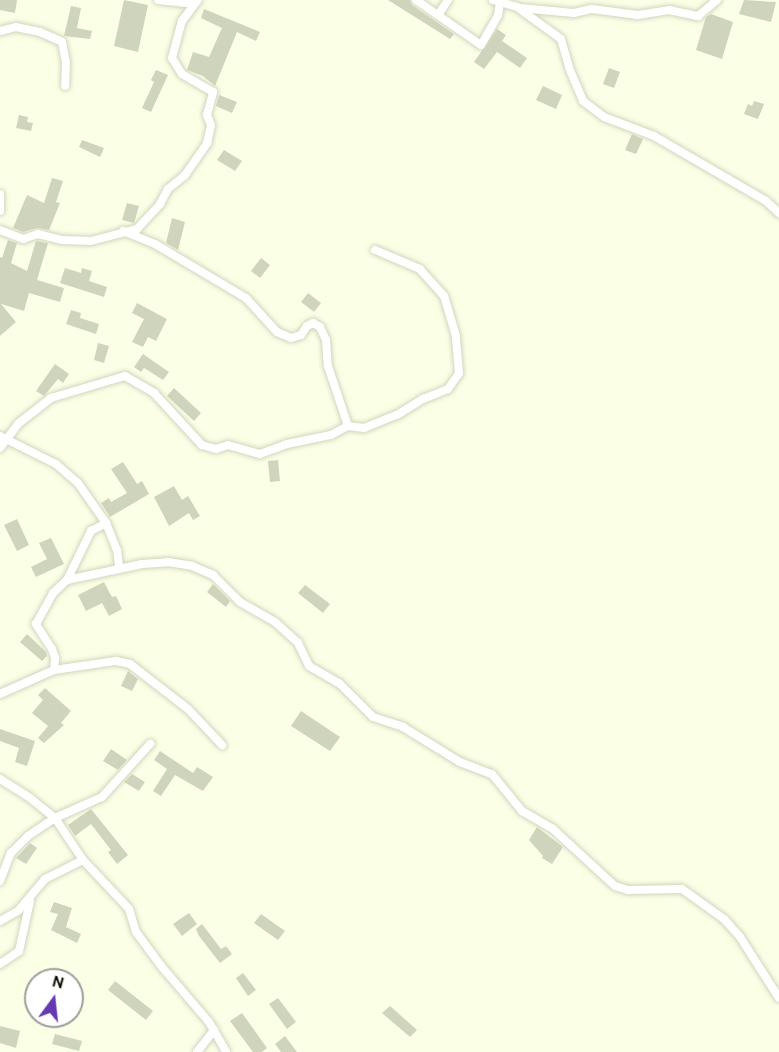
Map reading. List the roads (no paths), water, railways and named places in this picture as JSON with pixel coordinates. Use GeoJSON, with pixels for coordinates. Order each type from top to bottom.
{"type":"FeatureCollection","features":[{"type":"Feature","properties":{"kind":"street"},"geometry":{"type":"LineString","coordinates":[[158,0],[186,3],[198,0]]}},
{"type":"Feature","properties":{"kind":"street"},"geometry":{"type":"LineString","coordinates":[[0,230],[23,239],[38,234],[62,240],[91,241],[138,229],[160,204],[168,189],[185,175],[207,143],[212,125],[207,115],[213,92],[182,74],[172,58],[182,21],[198,0]]}},
{"type":"Feature","properties":{"kind":"street"},"geometry":{"type":"LineString","coordinates":[[416,0],[481,45],[498,15],[496,1],[517,7],[574,14],[592,9],[638,15],[669,10],[698,15],[717,0]]}},
{"type":"Feature","properties":{"kind":"street"},"geometry":{"type":"LineString","coordinates":[[438,15],[448,0]]}},
{"type":"Feature","properties":{"kind":"street"},"geometry":{"type":"LineString","coordinates":[[517,7],[561,39],[570,70],[583,101],[604,117],[654,136],[766,201],[779,213]]}},
{"type":"Feature","properties":{"kind":"street"},"geometry":{"type":"LineString","coordinates":[[0,31],[16,27],[40,32],[62,42],[66,62],[65,86]]}},
{"type":"Feature","properties":{"kind":"street"},"geometry":{"type":"LineString","coordinates":[[0,194],[0,212]]}},
{"type":"Feature","properties":{"kind":"street"},"geometry":{"type":"LineString","coordinates":[[123,231],[155,244],[246,298],[277,332],[291,338],[300,335],[306,326],[313,323],[320,327],[326,340],[328,366],[348,426]]}},
{"type":"Feature","properties":{"kind":"street"},"geometry":{"type":"LineString","coordinates":[[0,448],[4,437],[51,398],[125,376],[154,393],[202,445],[216,449],[228,445],[260,454],[287,444],[331,435],[348,426],[364,428],[397,415],[423,399],[448,389],[459,373],[456,336],[444,296],[420,269],[375,250]]}},
{"type":"Feature","properties":{"kind":"street"},"geometry":{"type":"LineString","coordinates":[[4,437],[63,470],[78,483],[106,523],[117,550],[119,567]]}},
{"type":"Feature","properties":{"kind":"street"},"geometry":{"type":"LineString","coordinates":[[54,670],[55,658],[52,649],[36,624],[53,593],[67,580],[91,531],[106,523]]}},
{"type":"Feature","properties":{"kind":"street"},"geometry":{"type":"LineString","coordinates":[[67,580],[119,567],[168,562],[192,566],[213,575],[240,602],[275,621],[298,643],[309,666],[339,682],[368,713],[403,727],[460,762],[492,774],[522,811],[553,829],[615,886],[628,890],[682,889],[724,919],[740,937],[779,998]]}},
{"type":"Feature","properties":{"kind":"street"},"geometry":{"type":"LineString","coordinates":[[0,694],[54,670],[116,661],[130,664],[188,709],[222,745]]}},
{"type":"Feature","properties":{"kind":"street"},"geometry":{"type":"LineString","coordinates":[[0,881],[11,854],[28,836],[55,819],[102,797],[150,744]]}},
{"type":"Feature","properties":{"kind":"street"},"geometry":{"type":"LineString","coordinates":[[0,779],[30,798],[55,819],[83,860],[129,909],[136,932],[214,1030],[226,1052]]}},
{"type":"Feature","properties":{"kind":"street"},"geometry":{"type":"LineString","coordinates":[[0,921],[18,911],[45,879],[83,860]]}},
{"type":"Feature","properties":{"kind":"street"},"geometry":{"type":"LineString","coordinates":[[0,964],[19,951],[30,898]]}},
{"type":"Feature","properties":{"kind":"street"},"geometry":{"type":"LineString","coordinates":[[197,1052],[214,1030]]}}]}
